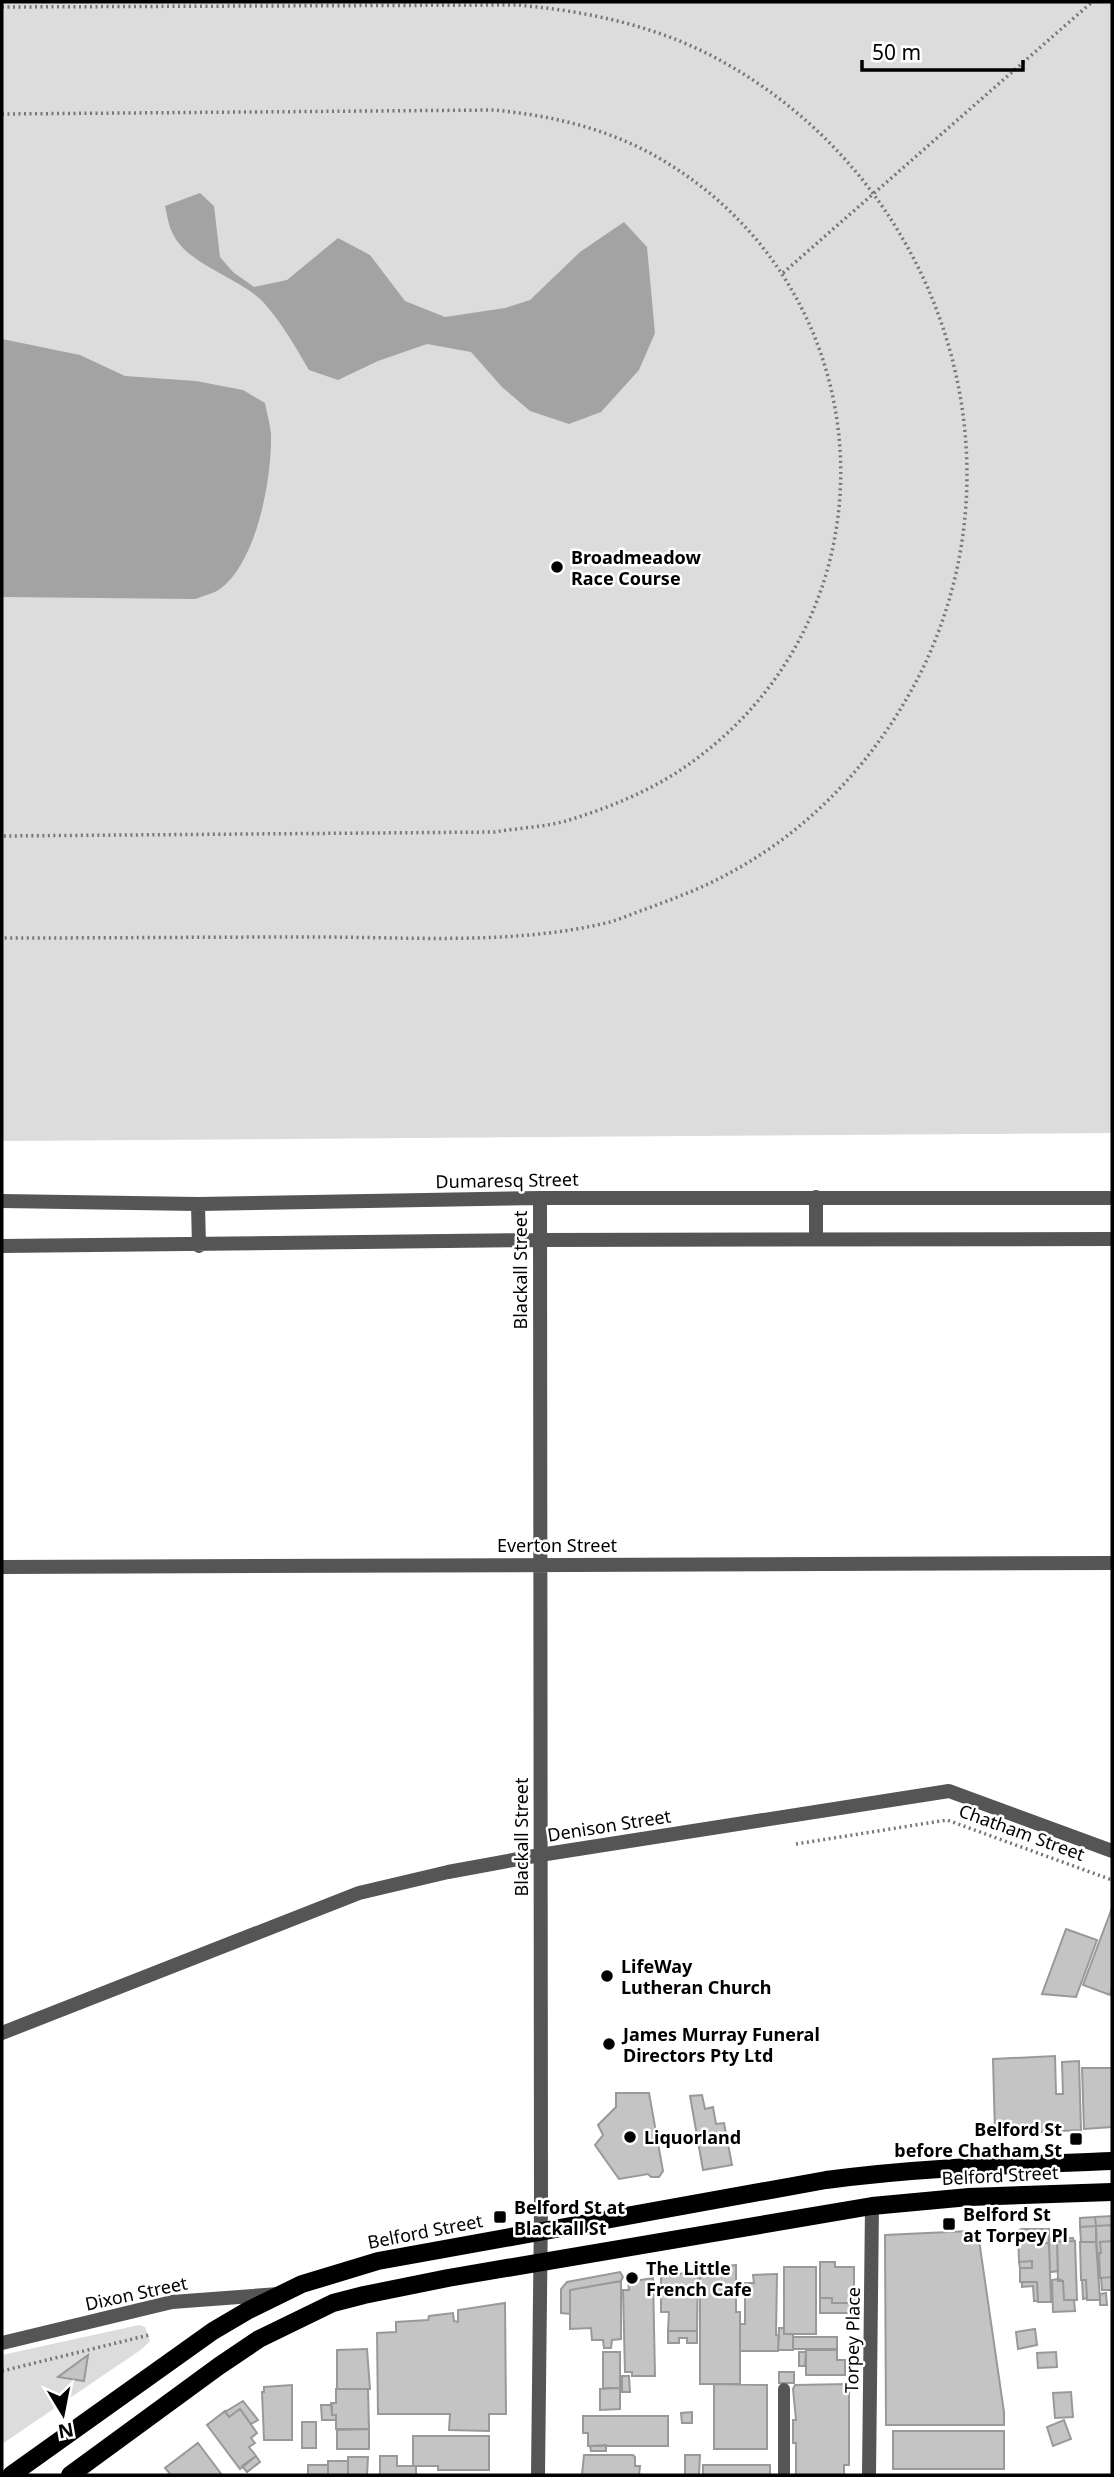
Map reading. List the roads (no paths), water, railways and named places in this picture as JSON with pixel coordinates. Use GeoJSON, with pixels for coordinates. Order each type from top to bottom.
{"type":"FeatureCollection","features":[{"type":"Feature","properties":{"kind":"main road","name":"Belford Street"},"geometry":{"type":"LineString","coordinates":[[11,2475],[213,2331],[281,2294],[330,2274],[378,2261],[541,2230],[826,2180],[894,2171],[1112,2161]]}},
{"type":"Feature","properties":{"kind":"main road","name":"Belford Street"},"geometry":{"type":"LineString","coordinates":[[70,2475],[259,2339],[334,2303],[448,2278],[872,2206],[968,2197],[1112,2192]]}},
{"type":"Feature","properties":{"kind":"street"},"geometry":{"type":"LineString","coordinates":[[816,1197],[816,1239]]}},
{"type":"Feature","properties":{"kind":"street","name":"Dumaresq Street"},"geometry":{"type":"LineString","coordinates":[[2,1200],[198,1204],[540,1198],[1112,1198]]}},
{"type":"Feature","properties":{"kind":"street","name":"Blackall Street"},"geometry":{"type":"LineString","coordinates":[[538,2475],[541,2230],[540,1198]]}},
{"type":"Feature","properties":{"kind":"street"},"geometry":{"type":"LineString","coordinates":[[198,1204],[199,1245]]}},
{"type":"Feature","properties":{"kind":"street"},"geometry":{"type":"LineString","coordinates":[[2,1247],[540,1240],[1112,1239]]}},
{"type":"Feature","properties":{"kind":"street","name":"Everton Street"},"geometry":{"type":"LineString","coordinates":[[2,1567],[1112,1563]]}},
{"type":"Feature","properties":{"kind":"street","name":"Denison Street"},"geometry":{"type":"LineString","coordinates":[[2,2033],[359,1893],[448,1872],[540,1855],[949,1791],[1112,1851]]}},
{"type":"Feature","properties":{"kind":"street","name":"Torpey Place"},"geometry":{"type":"LineString","coordinates":[[869,2475],[872,2206]]}},
{"type":"Feature","properties":{"kind":"street","name":"Dixon Street"},"geometry":{"type":"LineString","coordinates":[[2,2343],[172,2302],[281,2294]]}},
{"type":"Feature","properties":{"kind":"lane"},"geometry":{"type":"LineString","coordinates":[[784,2389],[784,2475]]}},
{"type":"Feature","properties":{"kind":"place","name":"Broadmeadow Race Course"},"geometry":{"type":"Point","coordinates":[557,567]}},
{"type":"Feature","properties":{"kind":"place","name":"LifeWay Lutheran Church"},"geometry":{"type":"Point","coordinates":[607,1976]}},
{"type":"Feature","properties":{"kind":"place","name":"James Murray Funeral Directors Pty Ltd"},"geometry":{"type":"Point","coordinates":[609,2044]}},
{"type":"Feature","properties":{"kind":"place","name":"Liquorland"},"geometry":{"type":"Point","coordinates":[630,2137]}},
{"type":"Feature","properties":{"kind":"place","name":"Belford St before Chatham St"},"geometry":{"type":"Point","coordinates":[1076,2139]}},
{"type":"Feature","properties":{"kind":"place","name":"Belford St at Blackall St"},"geometry":{"type":"Point","coordinates":[500,2217]}},
{"type":"Feature","properties":{"kind":"place","name":"Belford St at Torpey Pl"},"geometry":{"type":"Point","coordinates":[949,2224]}},
{"type":"Feature","properties":{"kind":"place","name":"The Little French Cafe"},"geometry":{"type":"Point","coordinates":[632,2278]}}]}
